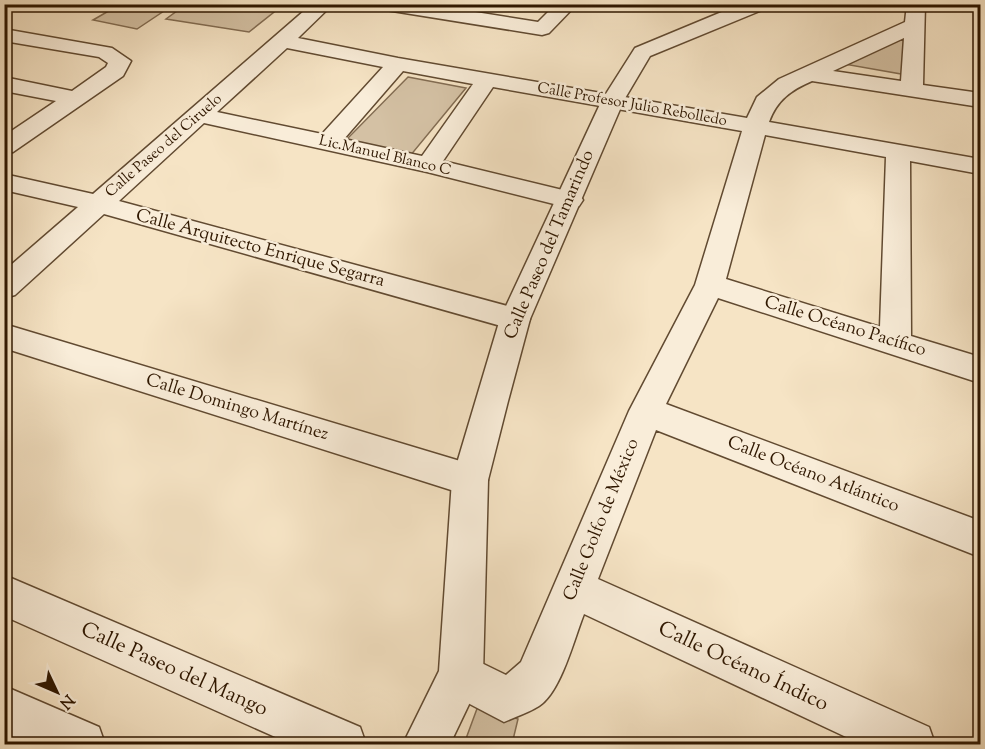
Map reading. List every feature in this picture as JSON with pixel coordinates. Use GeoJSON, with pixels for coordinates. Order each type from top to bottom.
{"type":"FeatureCollection","features":[{"type":"Feature","properties":{"kind":"street","name":"Calle Paseo del Ciruelo"},"geometry":{"type":"LineString","coordinates":[[4,288],[324,4]]}},
{"type":"Feature","properties":{"kind":"street"},"geometry":{"type":"LineString","coordinates":[[386,4],[442,9],[542,29],[568,4]]}},
{"type":"Feature","properties":{"kind":"street","name":"Calle Paseo del Tamarindo"},"geometry":{"type":"LineString","coordinates":[[426,744],[461,675],[470,480],[515,319],[613,100],[642,52],[760,4]]}},
{"type":"Feature","properties":{"kind":"street"},"geometry":{"type":"LineString","coordinates":[[912,87],[916,15]]}},
{"type":"Feature","properties":{"kind":"street","name":"Calle Golfo de México"},"geometry":{"type":"LineString","coordinates":[[461,675],[504,699],[524,690],[537,678],[575,590],[646,411],[710,285],[755,127],[765,102],[787,84],[810,74],[916,15]]}},
{"type":"Feature","properties":{"kind":"street"},"geometry":{"type":"LineString","coordinates":[[4,35],[105,52],[120,61],[115,71],[4,147]]}},
{"type":"Feature","properties":{"kind":"street","name":"Calle Profesor Julio Rebolledo"},"geometry":{"type":"LineString","coordinates":[[284,41],[487,80],[613,100],[981,166]]}},
{"type":"Feature","properties":{"kind":"street"},"geometry":{"type":"LineString","coordinates":[[328,142],[398,64]]}},
{"type":"Feature","properties":{"kind":"street"},"geometry":{"type":"LineString","coordinates":[[810,74],[912,87],[981,100]]}},
{"type":"Feature","properties":{"kind":"street"},"geometry":{"type":"LineString","coordinates":[[428,165],[487,80]]}},
{"type":"Feature","properties":{"kind":"street"},"geometry":{"type":"LineString","coordinates":[[4,84],[75,98]]}},
{"type":"Feature","properties":{"kind":"street","name":"Lic.Manuel Blanco C"},"geometry":{"type":"LineString","coordinates":[[199,115],[328,142],[570,200]]}},
{"type":"Feature","properties":{"kind":"street"},"geometry":{"type":"LineString","coordinates":[[895,342],[898,152]]}},
{"type":"Feature","properties":{"kind":"street","name":"Calle Arquitecto Enrique Segarra"},"geometry":{"type":"LineString","coordinates":[[4,182],[99,204],[515,319]]}},
{"type":"Feature","properties":{"kind":"street","name":"Calle Océano Pacífico"},"geometry":{"type":"LineString","coordinates":[[710,285],[981,370]]}},
{"type":"Feature","properties":{"kind":"street","name":"Calle Domingo Martínez"},"geometry":{"type":"LineString","coordinates":[[4,336],[470,480]]}},
{"type":"Feature","properties":{"kind":"street","name":"Calle Océano Atlántico"},"geometry":{"type":"LineString","coordinates":[[646,411],[981,539]]}},
{"type":"Feature","properties":{"kind":"street","name":"Calle Océano Índico"},"geometry":{"type":"LineString","coordinates":[[575,590],[912,744]]}},
{"type":"Feature","properties":{"kind":"street","name":"Calle Paseo del Mango"},"geometry":{"type":"LineString","coordinates":[[4,596],[343,744]]}},
{"type":"Feature","properties":{"kind":"street"},"geometry":{"type":"LineString","coordinates":[[4,709],[82,744]]}},
{"type":"Feature","properties":{"kind":"shaded area"},"geometry":{"type":"Polygon","coordinates":[[[119,5],[173,5],[137,29],[93,20],[119,5]]]}},
{"type":"Feature","properties":{"kind":"shaded area"},"geometry":{"type":"Polygon","coordinates":[[[185,5],[283,5],[249,32],[166,19],[185,5]]]}},
{"type":"Feature","properties":{"kind":"shaded area"},"geometry":{"type":"Polygon","coordinates":[[[905,35],[907,75],[844,64],[905,35]]]}},
{"type":"Feature","properties":{"kind":"shaded area"},"geometry":{"type":"Polygon","coordinates":[[[408,77],[466,88],[410,156],[347,139],[408,77]]]}},
{"type":"Feature","properties":{"kind":"shaded area"},"geometry":{"type":"Polygon","coordinates":[[[478,706],[518,719],[512,744],[464,744],[478,706]]]}}]}
